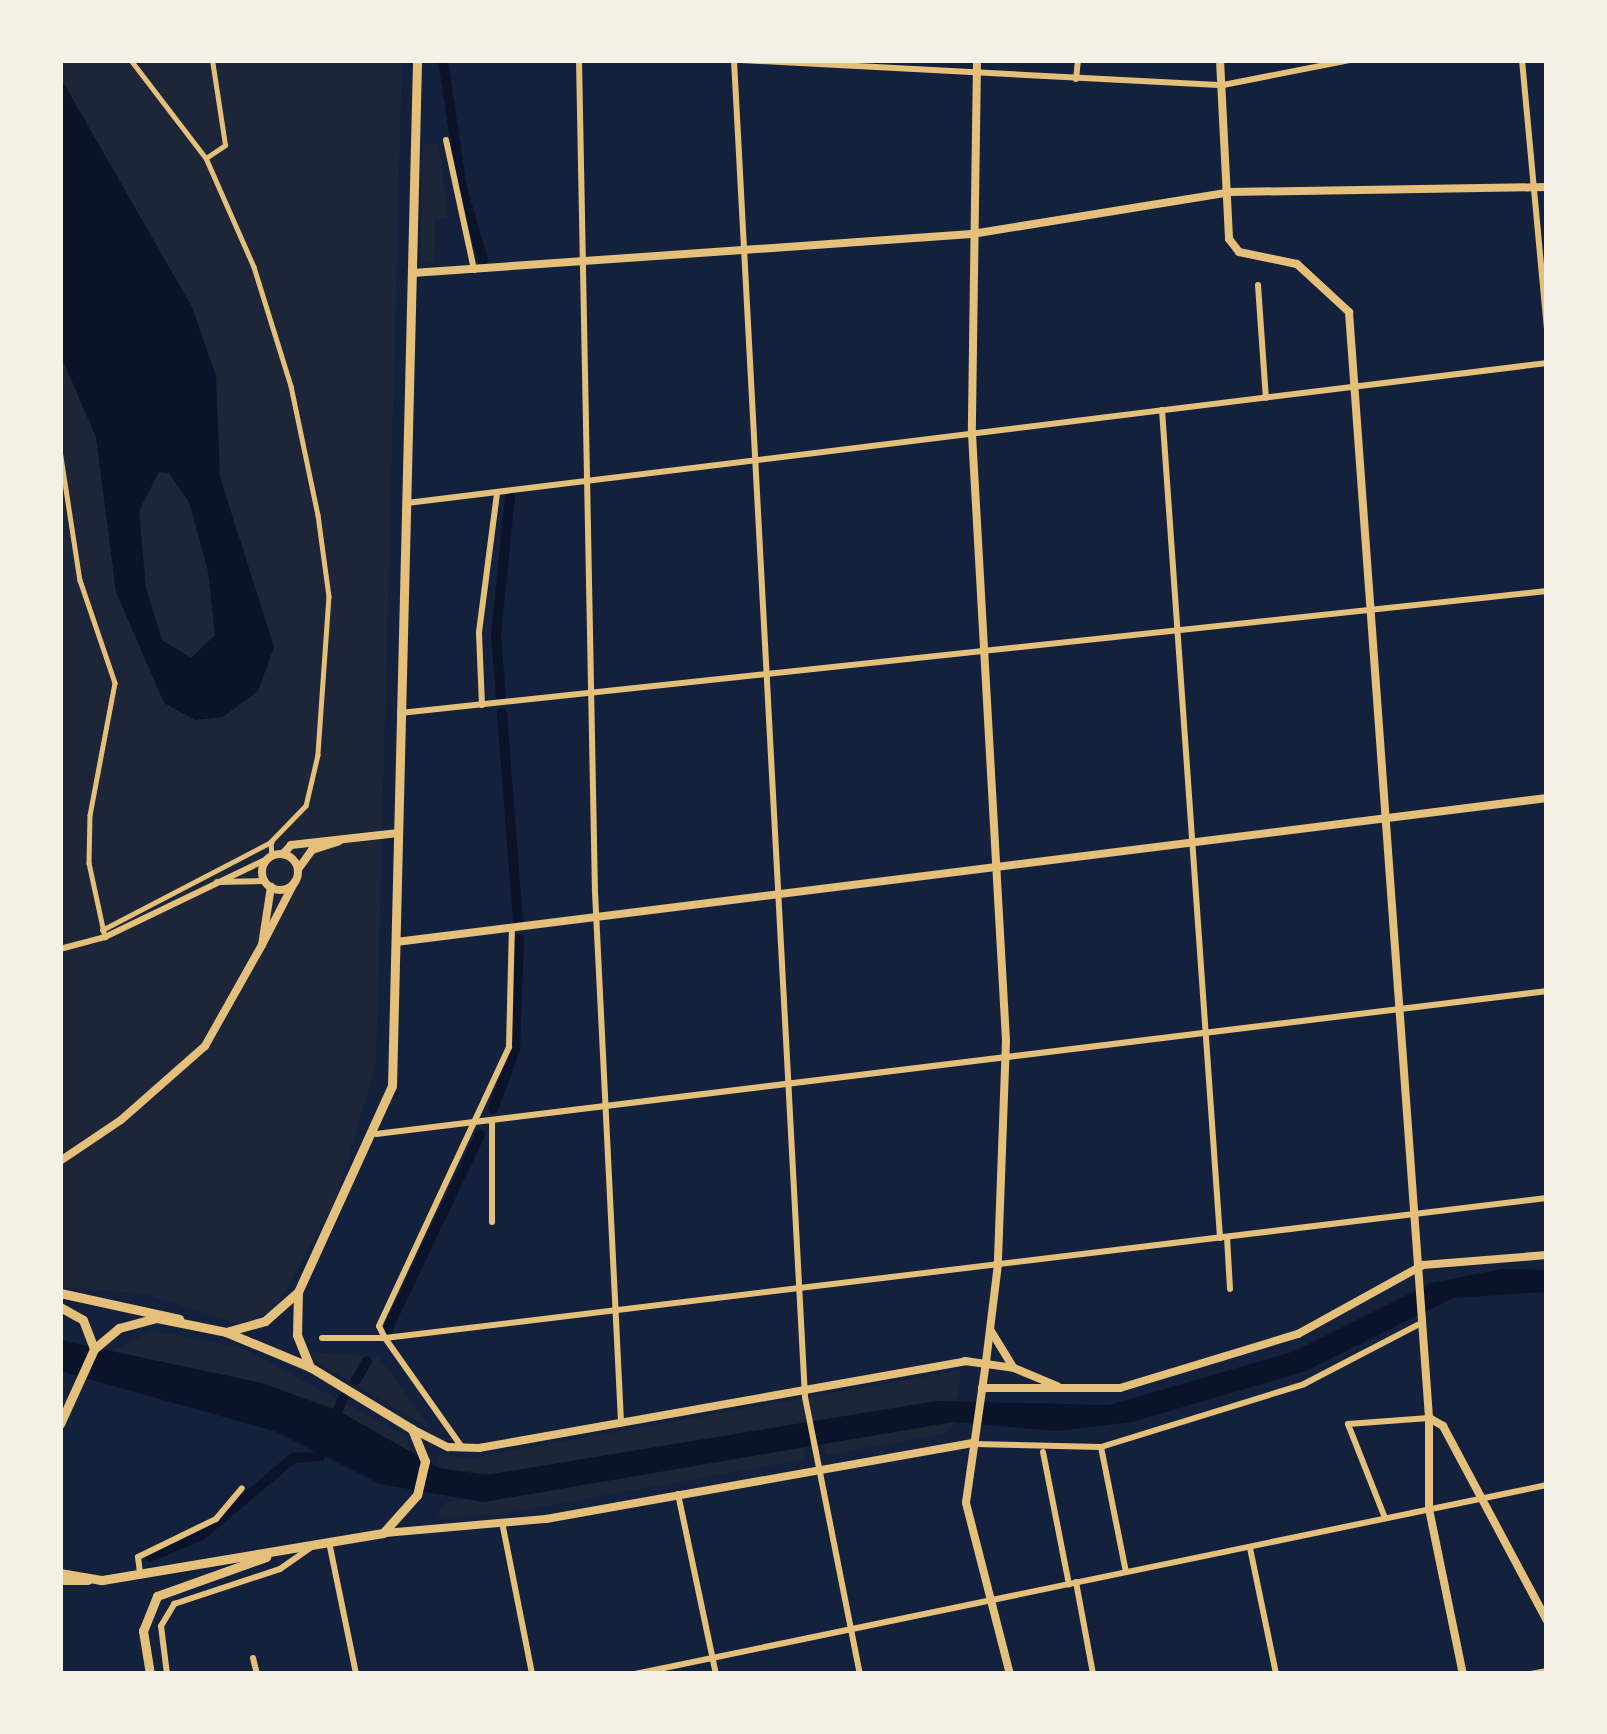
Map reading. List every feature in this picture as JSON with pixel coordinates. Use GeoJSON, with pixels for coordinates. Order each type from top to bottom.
{"type":"FeatureCollection","features":[{"type":"Feature","properties":{"kind":"main road"},"geometry":{"type":"LineString","coordinates":[[226,1332],[266,1322],[298,1292],[376,1134],[394,1070],[416,60]]}},
{"type":"Feature","properties":{"kind":"main road"},"geometry":{"type":"LineString","coordinates":[[298,1292],[297,1335],[310,1366]]}},
{"type":"Feature","properties":{"kind":"main road"},"geometry":{"type":"LineString","coordinates":[[60,1293],[226,1332],[310,1366],[412,1429],[425,1461],[418,1495],[383,1533],[88,1581],[60,1577]]}},
{"type":"Feature","properties":{"kind":"main road"},"geometry":{"type":"LineString","coordinates":[[60,1306],[83,1320],[94,1349]]}},
{"type":"Feature","properties":{"kind":"main road"},"geometry":{"type":"LineString","coordinates":[[60,1423],[94,1349],[135,1320],[196,1324]]}},
{"type":"Feature","properties":{"kind":"main road"},"geometry":{"type":"LineString","coordinates":[[150,1674],[143,1631],[157,1596],[300,1546]]}},
{"type":"Feature","properties":{"kind":"street"},"geometry":{"type":"LineString","coordinates":[[104,934],[293,826],[314,782],[329,596],[291,386],[254,267],[206,158],[131,60]]}},
{"type":"Feature","properties":{"kind":"street"},"geometry":{"type":"LineString","coordinates":[[206,158],[225,145],[212,60]]}},
{"type":"Feature","properties":{"kind":"street"},"geometry":{"type":"LineString","coordinates":[[579,60],[596,916],[621,1422]]}},
{"type":"Feature","properties":{"kind":"street"},"geometry":{"type":"LineString","coordinates":[[860,1674],[809,1419],[799,1288],[743,249],[738,60],[1219,85],[1350,60]]}},
{"type":"Feature","properties":{"kind":"street"},"geometry":{"type":"LineString","coordinates":[[977,60],[972,434],[1006,1058],[998,1264],[970,1443],[966,1503],[1010,1674]]}},
{"type":"Feature","properties":{"kind":"street"},"geometry":{"type":"LineString","coordinates":[[1076,79],[1078,60]]}},
{"type":"Feature","properties":{"kind":"street"},"geometry":{"type":"LineString","coordinates":[[1220,60],[1221,193],[1232,246],[1297,265],[1347,306],[1429,1418],[1429,1509],[1463,1674]]}},
{"type":"Feature","properties":{"kind":"street"},"geometry":{"type":"LineString","coordinates":[[1522,60],[1547,331]]}},
{"type":"Feature","properties":{"kind":"street"},"geometry":{"type":"LineString","coordinates":[[446,140],[474,270]]}},
{"type":"Feature","properties":{"kind":"street"},"geometry":{"type":"LineString","coordinates":[[412,272],[583,265],[973,234],[1221,193],[1547,187]]}},
{"type":"Feature","properties":{"kind":"street"},"geometry":{"type":"LineString","coordinates":[[1258,285],[1266,398]]}},
{"type":"Feature","properties":{"kind":"street"},"geometry":{"type":"LineString","coordinates":[[406,503],[1547,363]]}},
{"type":"Feature","properties":{"kind":"street"},"geometry":{"type":"LineString","coordinates":[[1162,410],[1206,1033],[1230,1289]]}},
{"type":"Feature","properties":{"kind":"street"},"geometry":{"type":"LineString","coordinates":[[60,450],[80,580],[115,682],[90,815],[89,862],[104,934]]}},
{"type":"Feature","properties":{"kind":"street"},"geometry":{"type":"LineString","coordinates":[[482,705],[479,632],[497,492]]}},
{"type":"Feature","properties":{"kind":"street"},"geometry":{"type":"LineString","coordinates":[[400,712],[1178,625],[1547,591]]}},
{"type":"Feature","properties":{"kind":"street"},"geometry":{"type":"LineString","coordinates":[[396,942],[1547,798]]}},
{"type":"Feature","properties":{"kind":"street"},"geometry":{"type":"LineString","coordinates":[[60,949],[104,934],[291,845],[398,833]]}},
{"type":"Feature","properties":{"kind":"street"},"geometry":{"type":"LineString","coordinates":[[60,1161],[121,1120],[205,1046],[298,871],[312,850],[340,841]]}},
{"type":"Feature","properties":{"kind":"street"},"geometry":{"type":"LineString","coordinates":[[262,944],[274,856],[271,842]]}},
{"type":"Feature","properties":{"kind":"street"},"geometry":{"type":"LineString","coordinates":[[274,856],[298,871]]}},
{"type":"Feature","properties":{"kind":"street"},"geometry":{"type":"LineString","coordinates":[[213,882],[294,883]]}},
{"type":"Feature","properties":{"kind":"street"},"geometry":{"type":"LineString","coordinates":[[463,1449],[379,1326],[509,1047],[512,928]]}},
{"type":"Feature","properties":{"kind":"street"},"geometry":{"type":"LineString","coordinates":[[376,1134],[1547,991]]}},
{"type":"Feature","properties":{"kind":"street"},"geometry":{"type":"LineString","coordinates":[[492,1120],[492,1222]]}},
{"type":"Feature","properties":{"kind":"street"},"geometry":{"type":"LineString","coordinates":[[322,1338],[385,1338],[1547,1198]]}},
{"type":"Feature","properties":{"kind":"street"},"geometry":{"type":"LineString","coordinates":[[982,1388],[1120,1388],[1298,1334],[1418,1268],[1547,1255]]}},
{"type":"Feature","properties":{"kind":"street"},"geometry":{"type":"LineString","coordinates":[[383,1533],[502,1522],[970,1443],[1043,1450],[1101,1447],[1304,1384],[1421,1318]]}},
{"type":"Feature","properties":{"kind":"street"},"geometry":{"type":"LineString","coordinates":[[991,1331],[1014,1368]]}},
{"type":"Feature","properties":{"kind":"street"},"geometry":{"type":"LineString","coordinates":[[412,1429],[463,1449],[986,1362],[1058,1386]]}},
{"type":"Feature","properties":{"kind":"street"},"geometry":{"type":"LineString","coordinates":[[1385,1519],[1348,1424],[1429,1418],[1443,1426],[1547,1621]]}},
{"type":"Feature","properties":{"kind":"street"},"geometry":{"type":"LineString","coordinates":[[1101,1447],[1126,1572]]}},
{"type":"Feature","properties":{"kind":"street"},"geometry":{"type":"LineString","coordinates":[[1043,1450],[1094,1674]]}},
{"type":"Feature","properties":{"kind":"street"},"geometry":{"type":"LineString","coordinates":[[635,1674],[1547,1484]]}},
{"type":"Feature","properties":{"kind":"street"},"geometry":{"type":"LineString","coordinates":[[140,1573],[138,1557],[216,1519],[242,1488]]}},
{"type":"Feature","properties":{"kind":"street"},"geometry":{"type":"LineString","coordinates":[[678,1494],[716,1674]]}},
{"type":"Feature","properties":{"kind":"street"},"geometry":{"type":"LineString","coordinates":[[502,1522],[532,1674]]}},
{"type":"Feature","properties":{"kind":"street"},"geometry":{"type":"LineString","coordinates":[[329,1542],[356,1674]]}},
{"type":"Feature","properties":{"kind":"street"},"geometry":{"type":"LineString","coordinates":[[167,1674],[161,1626],[184,1597],[280,1569],[314,1544]]}},
{"type":"Feature","properties":{"kind":"street"},"geometry":{"type":"LineString","coordinates":[[1249,1547],[1276,1674]]}},
{"type":"Feature","properties":{"kind":"street"},"geometry":{"type":"LineString","coordinates":[[253,1658],[256,1674]]}},
{"type":"Feature","properties":{"kind":"street"},"geometry":{"type":"LineString","coordinates":[[1531,1674],[1547,1671]]}},
{"type":"Feature","properties":{"kind":"shaded area"},"geometry":{"type":"Polygon","coordinates":[[[60,60],[402,60],[376,1064],[336,1200],[274,1311],[239,1324],[146,1294],[60,1287],[60,60]]]}},
{"type":"Feature","properties":{"kind":"shaded area"},"geometry":{"type":"Polygon","coordinates":[[[60,77],[192,307],[216,376],[220,477],[274,647],[258,691],[223,717],[195,720],[164,703],[116,592],[96,437],[60,354],[60,77]],[[159,472],[139,511],[146,588],[162,640],[191,658],[215,635],[208,571],[189,502],[169,473],[159,472]]]}},
{"type":"Feature","properties":{"kind":"shaded area"},"geometry":{"type":"Polygon","coordinates":[[[423,144],[439,144],[448,217],[435,219],[434,262],[420,263],[423,144]]]}},
{"type":"Feature","properties":{"kind":"shaded area"},"geometry":{"type":"Polygon","coordinates":[[[1502,1269],[1547,1270],[1547,1292],[1453,1298],[1306,1371],[1132,1422],[1058,1431],[953,1422],[483,1502],[380,1484],[274,1431],[60,1371],[60,1340],[262,1383],[339,1411],[439,1468],[486,1475],[936,1401],[1109,1405],[1295,1351],[1431,1283],[1502,1269]]]}},
{"type":"Feature","properties":{"kind":"shaded area"},"geometry":{"type":"Polygon","coordinates":[[[152,1331],[240,1347],[406,1436],[411,1454],[339,1411],[109,1352],[152,1331]]]}},
{"type":"Feature","properties":{"kind":"shaded area"},"geometry":{"type":"Polygon","coordinates":[[[309,1352],[379,1357],[432,1430],[317,1362],[309,1352]]]}},
{"type":"Feature","properties":{"kind":"shaded area"},"geometry":{"type":"Polygon","coordinates":[[[961,1370],[957,1399],[494,1474],[439,1468],[438,1453],[465,1459],[961,1370]]]}},
{"type":"Feature","properties":{"kind":"shaded area"},"geometry":{"type":"Polygon","coordinates":[[[956,1421],[944,1434],[826,1455],[823,1440],[956,1421]]]}},
{"type":"Feature","properties":{"kind":"shaded area"},"geometry":{"type":"Polygon","coordinates":[[[803,1443],[805,1459],[495,1515],[437,1516],[447,1501],[519,1496],[803,1443]]]}},
{"type":"Feature","properties":{"kind":"waterway"},"geometry":{"type":"LineString","coordinates":[[443,60],[462,188],[483,260]]}},
{"type":"Feature","properties":{"kind":"waterway"},"geometry":{"type":"LineString","coordinates":[[501,696],[496,635],[510,497]]}},
{"type":"Feature","properties":{"kind":"waterway"},"geometry":{"type":"LineString","coordinates":[[502,713],[518,920]]}},
{"type":"Feature","properties":{"kind":"waterway"},"geometry":{"type":"LineString","coordinates":[[493,1109],[515,1050],[519,939]]}},
{"type":"Feature","properties":{"kind":"waterway"},"geometry":{"type":"LineString","coordinates":[[387,1330],[480,1135]]}},
{"type":"Feature","properties":{"kind":"waterway"},"geometry":{"type":"LineString","coordinates":[[356,1380],[367,1361]]}},
{"type":"Feature","properties":{"kind":"waterway"},"geometry":{"type":"LineString","coordinates":[[338,1410],[343,1398]]}},
{"type":"Feature","properties":{"kind":"waterway"},"geometry":{"type":"LineString","coordinates":[[150,1557],[202,1535],[293,1458],[320,1456]]}}]}
